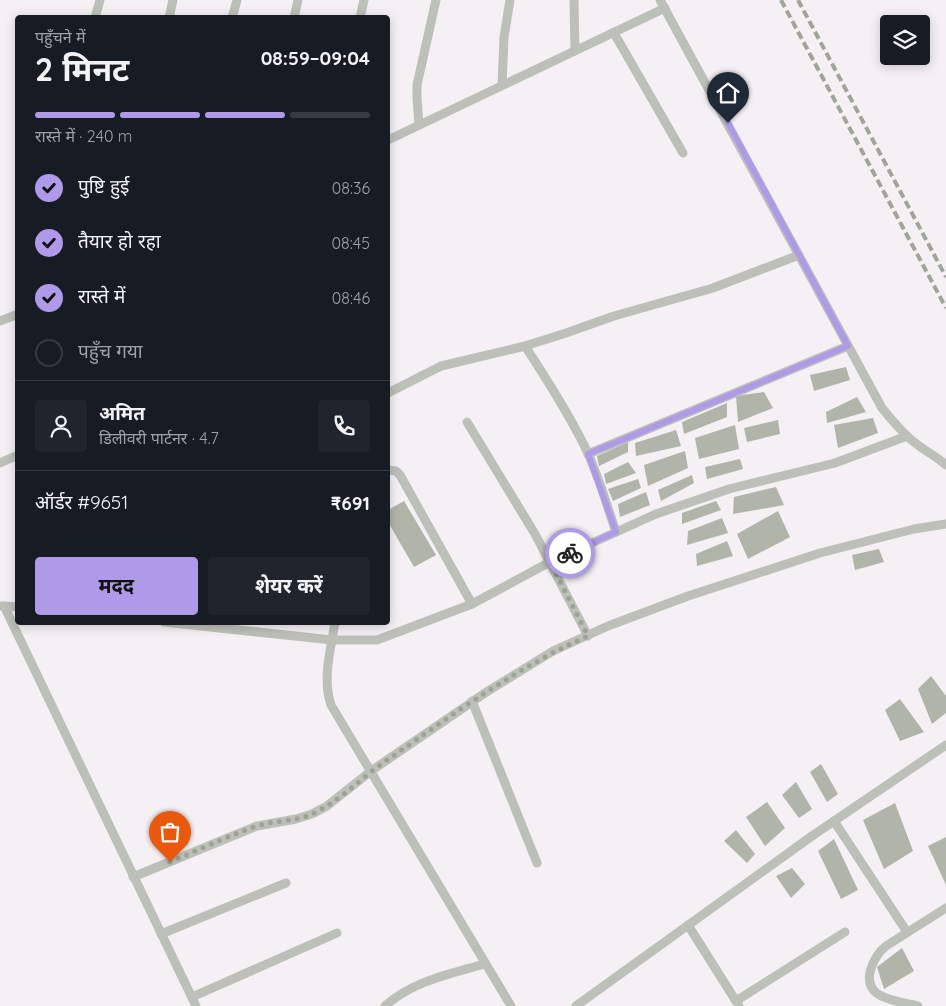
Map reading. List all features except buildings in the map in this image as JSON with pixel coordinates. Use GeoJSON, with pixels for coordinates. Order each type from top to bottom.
{"type":"FeatureCollection","features":[{"type":"Feature","properties":{"kind":"street"},"geometry":{"type":"LineString","coordinates":[[97,15],[100,0]]}},
{"type":"Feature","properties":{"kind":"street"},"geometry":{"type":"LineString","coordinates":[[170,15],[173,0]]}},
{"type":"Feature","properties":{"kind":"street"},"geometry":{"type":"LineString","coordinates":[[233,15],[237,0]]}},
{"type":"Feature","properties":{"kind":"street"},"geometry":{"type":"LineString","coordinates":[[295,15],[298,0]]}},
{"type":"Feature","properties":{"kind":"street"},"geometry":{"type":"LineString","coordinates":[[361,15],[364,0]]}},
{"type":"Feature","properties":{"kind":"street"},"geometry":{"type":"LineString","coordinates":[[420,125],[417,98],[418,85],[436,0]]}},
{"type":"Feature","properties":{"kind":"street"},"geometry":{"type":"LineString","coordinates":[[502,85],[504,37],[510,0]]}},
{"type":"Feature","properties":{"kind":"street"},"geometry":{"type":"LineString","coordinates":[[574,0],[575,51]]}},
{"type":"Feature","properties":{"kind":"street"},"geometry":{"type":"LineString","coordinates":[[390,139],[614,32],[663,4],[882,408],[907,436],[946,465]]}},
{"type":"Feature","properties":{"kind":"street"},"geometry":{"type":"LineString","coordinates":[[614,32],[683,153]]}},
{"type":"Feature","properties":{"kind":"street"},"geometry":{"type":"LineString","coordinates":[[390,392],[406,382],[441,366],[525,346],[614,316],[713,288],[799,255]]}},
{"type":"Feature","properties":{"kind":"street"},"geometry":{"type":"LineString","coordinates":[[0,321],[15,315]]}},
{"type":"Feature","properties":{"kind":"street"},"geometry":{"type":"LineString","coordinates":[[525,346],[568,414],[588,454],[616,532]]}},
{"type":"Feature","properties":{"kind":"street"},"geometry":{"type":"LineString","coordinates":[[588,454],[848,346]]}},
{"type":"Feature","properties":{"kind":"street"},"geometry":{"type":"LineString","coordinates":[[467,422],[535,534],[588,636]]}},
{"type":"Feature","properties":{"kind":"street"},"geometry":{"type":"LineString","coordinates":[[192,625],[332,640],[377,640],[472,604],[550,562],[656,514],[729,489],[835,463],[907,436]]}},
{"type":"Feature","properties":{"kind":"street"},"geometry":{"type":"LineString","coordinates":[[0,463],[15,456]]}},
{"type":"Feature","properties":{"kind":"street"},"geometry":{"type":"LineString","coordinates":[[390,470],[396,471],[400,475],[472,604]]}},
{"type":"Feature","properties":{"kind":"street"},"geometry":{"type":"LineString","coordinates":[[134,878],[257,826],[296,819],[312,814],[327,806],[371,771],[472,701],[553,651],[688,596],[820,553],[914,529],[946,524]]}},
{"type":"Feature","properties":{"kind":"street"},"geometry":{"type":"LineString","coordinates":[[15,607],[2,606],[196,1006]]}},
{"type":"Feature","properties":{"kind":"street"},"geometry":{"type":"LineString","coordinates":[[334,625],[328,666],[328,697],[341,723],[484,964],[511,1006]]}},
{"type":"Feature","properties":{"kind":"street"},"geometry":{"type":"LineString","coordinates":[[472,701],[537,863]]}},
{"type":"Feature","properties":{"kind":"street"},"geometry":{"type":"LineString","coordinates":[[576,1006],[834,821],[946,745]]}},
{"type":"Feature","properties":{"kind":"street"},"geometry":{"type":"LineString","coordinates":[[834,821],[907,932]]}},
{"type":"Feature","properties":{"kind":"street"},"geometry":{"type":"LineString","coordinates":[[161,934],[286,883]]}},
{"type":"Feature","properties":{"kind":"street"},"geometry":{"type":"LineString","coordinates":[[918,1006],[876,994],[870,988],[869,978],[872,964],[879,952],[946,908]]}},
{"type":"Feature","properties":{"kind":"street"},"geometry":{"type":"LineString","coordinates":[[688,925],[737,1003],[845,932]]}},
{"type":"Feature","properties":{"kind":"street"},"geometry":{"type":"LineString","coordinates":[[192,996],[337,933]]}},
{"type":"Feature","properties":{"kind":"street"},"geometry":{"type":"LineString","coordinates":[[385,1006],[410,988],[428,980],[484,964]]}},
{"type":"Feature","properties":{"kind":"railway"},"geometry":{"type":"LineString","coordinates":[[781,0],[946,308]]}},
{"type":"Feature","properties":{"kind":"railway"},"geometry":{"type":"LineString","coordinates":[[798,0],[946,277]]}},
{"type":"Feature","properties":{"kind":"way so far"},"geometry":{"type":"LineString","coordinates":[[170,862],[257,826],[296,819],[312,814],[327,806],[371,771],[472,701],[553,651],[588,636],[550,562],[570,553]]}},
{"type":"Feature","properties":{"kind":"route"},"geometry":{"type":"LineString","coordinates":[[570,553],[616,532],[588,454],[848,346],[728,123]]}}]}
